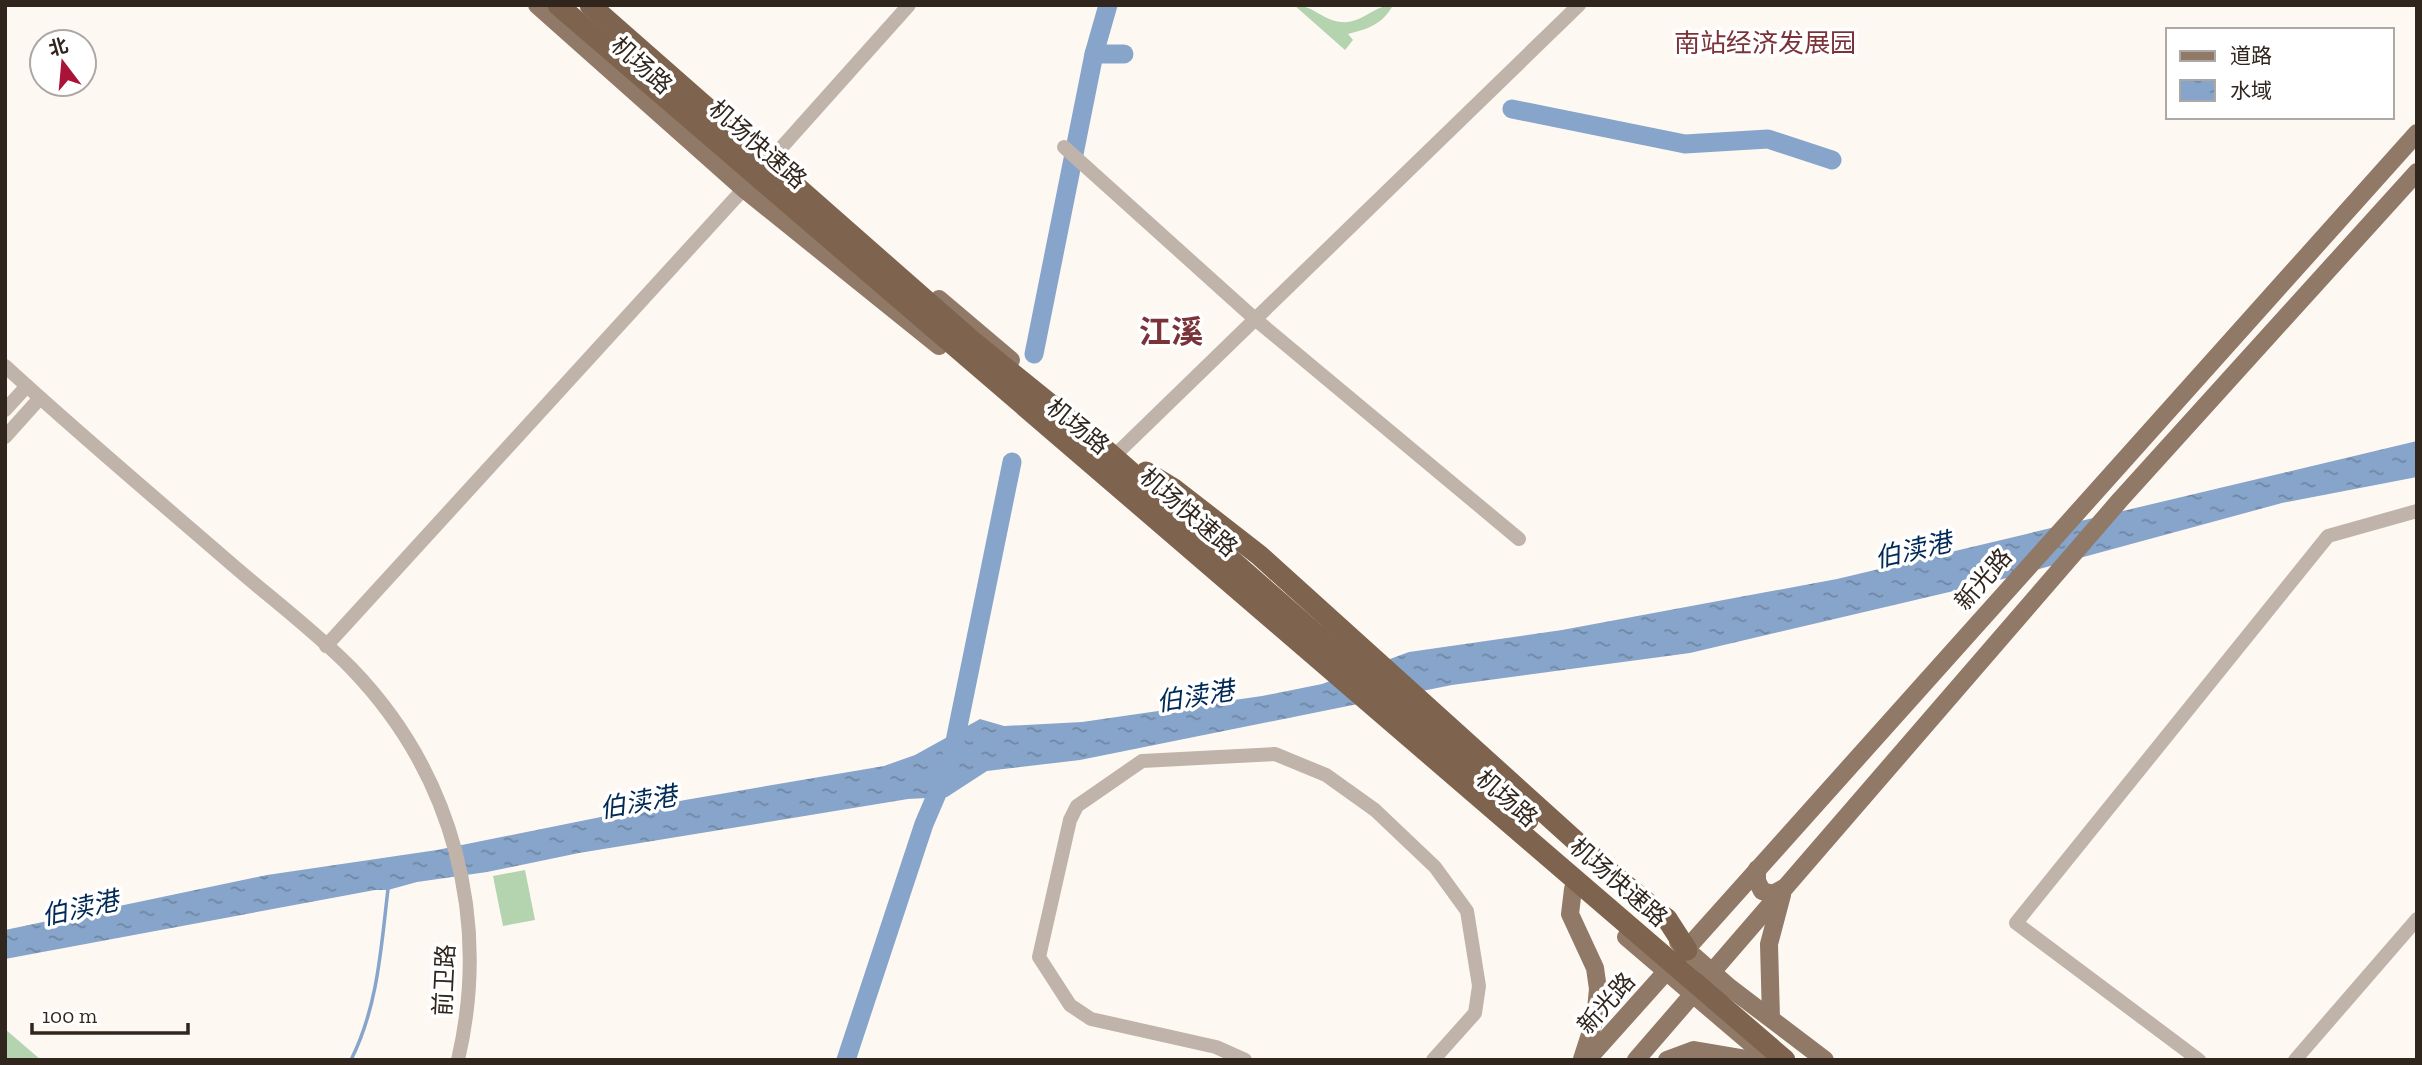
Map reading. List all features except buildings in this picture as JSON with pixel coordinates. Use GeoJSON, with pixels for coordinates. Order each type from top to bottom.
{"type":"FeatureCollection","features":[{"type":"Feature","properties":{"kind":"highway","name":"机场快速路"},"geometry":{"type":"LineString","coordinates":[[558,5],[1786,1060]]}},
{"type":"Feature","properties":{"kind":"highway","name":"机场快速路"},"geometry":{"type":"LineString","coordinates":[[590,5],[972,341],[1092,438],[1804,1060]]}},
{"type":"Feature","properties":{"kind":"highway"},"geometry":{"type":"LineString","coordinates":[[1092,438],[1174,489],[1259,555],[1610,872],[1667,919],[1688,950]]}},
{"type":"Feature","properties":{"kind":"main road","name":"机场路"},"geometry":{"type":"LineString","coordinates":[[537,5],[744,189],[1097,472],[1691,995],[1770,1060]]}},
{"type":"Feature","properties":{"kind":"main road","name":"机场路"},"geometry":{"type":"LineString","coordinates":[[600,5],[773,157],[1118,451],[1181,499],[1711,971],[1825,1060]]}},
{"type":"Feature","properties":{"kind":"main road","name":"新光路"},"geometry":{"type":"LineString","coordinates":[[1587,1060],[1853,766],[2078,508],[2417,133]]}},
{"type":"Feature","properties":{"kind":"main road"},"geometry":{"type":"LineString","coordinates":[[1636,1060],[2120,500],[2417,172]]}},
{"type":"Feature","properties":{"kind":"main road"},"geometry":{"type":"LineString","coordinates":[[1757,869],[1757,881],[1762,891],[1773,894],[1784,888]]}},
{"type":"Feature","properties":{"kind":"main road"},"geometry":{"type":"LineString","coordinates":[[1771,1018],[1769,944],[1784,888]]}},
{"type":"Feature","properties":{"kind":"main road"},"geometry":{"type":"LineString","coordinates":[[1573,889],[1570,914],[1595,968],[1598,989],[1595,1019],[1581,1060]]}},
{"type":"Feature","properties":{"kind":"main road"},"geometry":{"type":"LineString","coordinates":[[1667,1060],[1694,1050],[1753,1060]]}},
{"type":"Feature","properties":{"kind":"street"},"geometry":{"type":"LineString","coordinates":[[327,646],[909,5]]}},
{"type":"Feature","properties":{"kind":"street"},"geometry":{"type":"LineString","coordinates":[[1097,472],[1579,5]]}},
{"type":"Feature","properties":{"kind":"street"},"geometry":{"type":"LineString","coordinates":[[1064,147],[1255,319],[1519,539]]}},
{"type":"Feature","properties":{"kind":"street","name":"前卫路"},"geometry":{"type":"LineString","coordinates":[[5,366],[327,646],[373,693],[402,731],[422,763],[446,817],[459,861],[466,902],[470,948],[469,990],[458,1060]]}},
{"type":"Feature","properties":{"kind":"street"},"geometry":{"type":"LineString","coordinates":[[5,410],[27,386]]}},
{"type":"Feature","properties":{"kind":"street"},"geometry":{"type":"LineString","coordinates":[[5,437],[40,398]]}},
{"type":"Feature","properties":{"kind":"street"},"geometry":{"type":"LineString","coordinates":[[2199,1060],[2016,923],[2328,536],[2417,511]]}},
{"type":"Feature","properties":{"kind":"street"},"geometry":{"type":"LineString","coordinates":[[1245,1060],[1216,1047],[1091,1019],[1070,1005],[1039,957],[1070,821],[1077,806],[1142,761],[1275,754],[1326,775],[1375,810],[1435,867],[1467,911],[1479,986],[1475,1013],[1433,1060]]}},
{"type":"Feature","properties":{"kind":"street"},"geometry":{"type":"LineString","coordinates":[[2295,1060],[2417,919]]}},
{"type":"Feature","properties":{"kind":"green space"},"geometry":{"type":"Polygon","coordinates":[[[1294,5],[1307,7],[1328,18],[1348,22],[1393,5],[1385,17],[1374,25],[1348,34],[1353,40],[1345,50],[1294,5]]]}},
{"type":"Feature","properties":{"kind":"green space"},"geometry":{"type":"Polygon","coordinates":[[[525,870],[535,920],[503,926],[493,876],[525,870]]]}},
{"type":"Feature","properties":{"kind":"green space"},"geometry":{"type":"Polygon","coordinates":[[[5,1029],[41,1060],[5,1060],[5,1029]]]}},
{"type":"Feature","properties":{"kind":"water"},"geometry":{"type":"Polygon","coordinates":[[[2417,441],[2417,477],[2282,503],[1992,582],[1690,653],[1452,685],[1080,760],[987,771],[947,797],[908,799],[579,853],[5,959],[5,930],[267,875],[437,850],[685,800],[884,766],[915,755],[980,719],[1004,726],[1082,722],[1262,696],[1322,684],[1409,652],[1562,630],[1837,579],[2417,441]]]}},
{"type":"Feature","properties":{"kind":"waterway"},"geometry":{"type":"LineString","coordinates":[[1034,354],[1094,54],[1108,5]]}},
{"type":"Feature","properties":{"kind":"waterway"},"geometry":{"type":"LineString","coordinates":[[1094,54],[1124,54]]}},
{"type":"Feature","properties":{"kind":"waterway"},"geometry":{"type":"LineString","coordinates":[[1512,109],[1685,144],[1768,139],[1832,160]]}},
{"type":"Feature","properties":{"kind":"waterway"},"geometry":{"type":"LineString","coordinates":[[846,1060],[924,824],[951,761],[1012,462]]}},
{"type":"Feature","properties":{"kind":"waterway"},"geometry":{"type":"LineString","coordinates":[[351,1060],[373,998],[388,889]]}},
{"type":"Feature","properties":{"kind":"district","name":"南站经济发展园"},"geometry":{"type":"Point","coordinates":[1765,43]}},
{"type":"Feature","properties":{"kind":"district","name":"江溪"},"geometry":{"type":"Point","coordinates":[1171,332]}},
{"type":"Feature","properties":{"kind":"water label","name":"伯渎港"},"geometry":{"type":"Point","coordinates":[1913,550]}},
{"type":"Feature","properties":{"kind":"water label","name":"伯渎港"},"geometry":{"type":"Point","coordinates":[1195,696]}},
{"type":"Feature","properties":{"kind":"water label","name":"伯渎港"},"geometry":{"type":"Point","coordinates":[638,802]}},
{"type":"Feature","properties":{"kind":"water label","name":"伯渎港"},"geometry":{"type":"Point","coordinates":[80,908]}}]}
